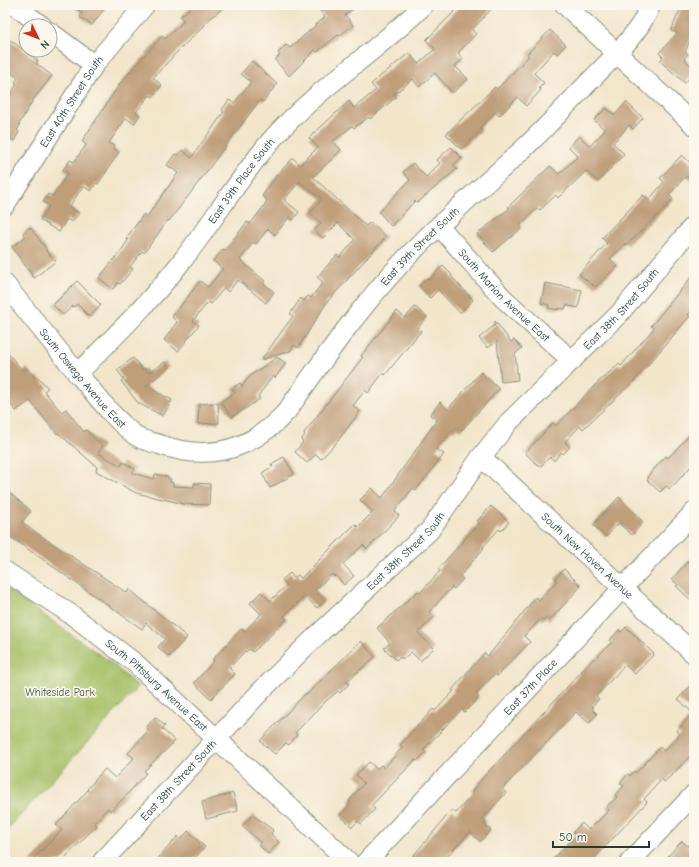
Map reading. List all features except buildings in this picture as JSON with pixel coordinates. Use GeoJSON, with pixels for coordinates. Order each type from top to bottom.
{"type":"FeatureCollection","features":[{"type":"Feature","properties":{"kind":"street"},"geometry":{"type":"LineString","coordinates":[[14,5],[31,18]]}},
{"type":"Feature","properties":{"kind":"street","name":"East 40th Street South"},"geometry":{"type":"LineString","coordinates":[[5,205],[94,65],[145,5]]}},
{"type":"Feature","properties":{"kind":"street","name":"East 39th Place South"},"geometry":{"type":"LineString","coordinates":[[77,374],[134,319],[159,290],[205,231],[245,174],[274,138],[296,114],[424,5]]}},
{"type":"Feature","properties":{"kind":"street"},"geometry":{"type":"LineString","coordinates":[[565,5],[694,125]]}},
{"type":"Feature","properties":{"kind":"street","name":"East 39th Street South"},"geometry":{"type":"LineString","coordinates":[[176,450],[207,453],[229,449],[265,432],[287,411],[351,321],[374,293],[439,226],[522,150],[617,53],[638,30],[651,5]]}},
{"type":"Feature","properties":{"kind":"street"},"geometry":{"type":"LineString","coordinates":[[58,38],[94,65]]}},
{"type":"Feature","properties":{"kind":"street","name":"East 38th Street South"},"geometry":{"type":"LineString","coordinates":[[102,862],[308,644],[430,530],[481,457],[513,419],[619,314],[694,225]]}},
{"type":"Feature","properties":{"kind":"street","name":"South Marion Avenue East"},"geometry":{"type":"LineString","coordinates":[[439,226],[503,298],[572,361]]}},
{"type":"Feature","properties":{"kind":"street","name":"South Oswego Avenue East"},"geometry":{"type":"LineString","coordinates":[[5,284],[104,406],[137,437],[176,450]]}},
{"type":"Feature","properties":{"kind":"street","name":"South New Haven Avenue"},"geometry":{"type":"LineString","coordinates":[[481,457],[694,654]]}},
{"type":"Feature","properties":{"kind":"street","name":"East 37th Place"},"geometry":{"type":"LineString","coordinates":[[366,862],[694,512]]}},
{"type":"Feature","properties":{"kind":"street","name":"South Pittsburg Avenue East"},"geometry":{"type":"LineString","coordinates":[[5,571],[104,639],[135,663],[216,740],[349,862]]}},
{"type":"Feature","properties":{"kind":"street"},"geometry":{"type":"LineString","coordinates":[[633,861],[694,794]]}},
{"type":"Feature","properties":{"kind":"green space","name":"Whiteside Park"},"geometry":{"type":"Polygon","coordinates":[[[5,588],[109,661],[138,687],[5,832],[5,588]]]}}]}
